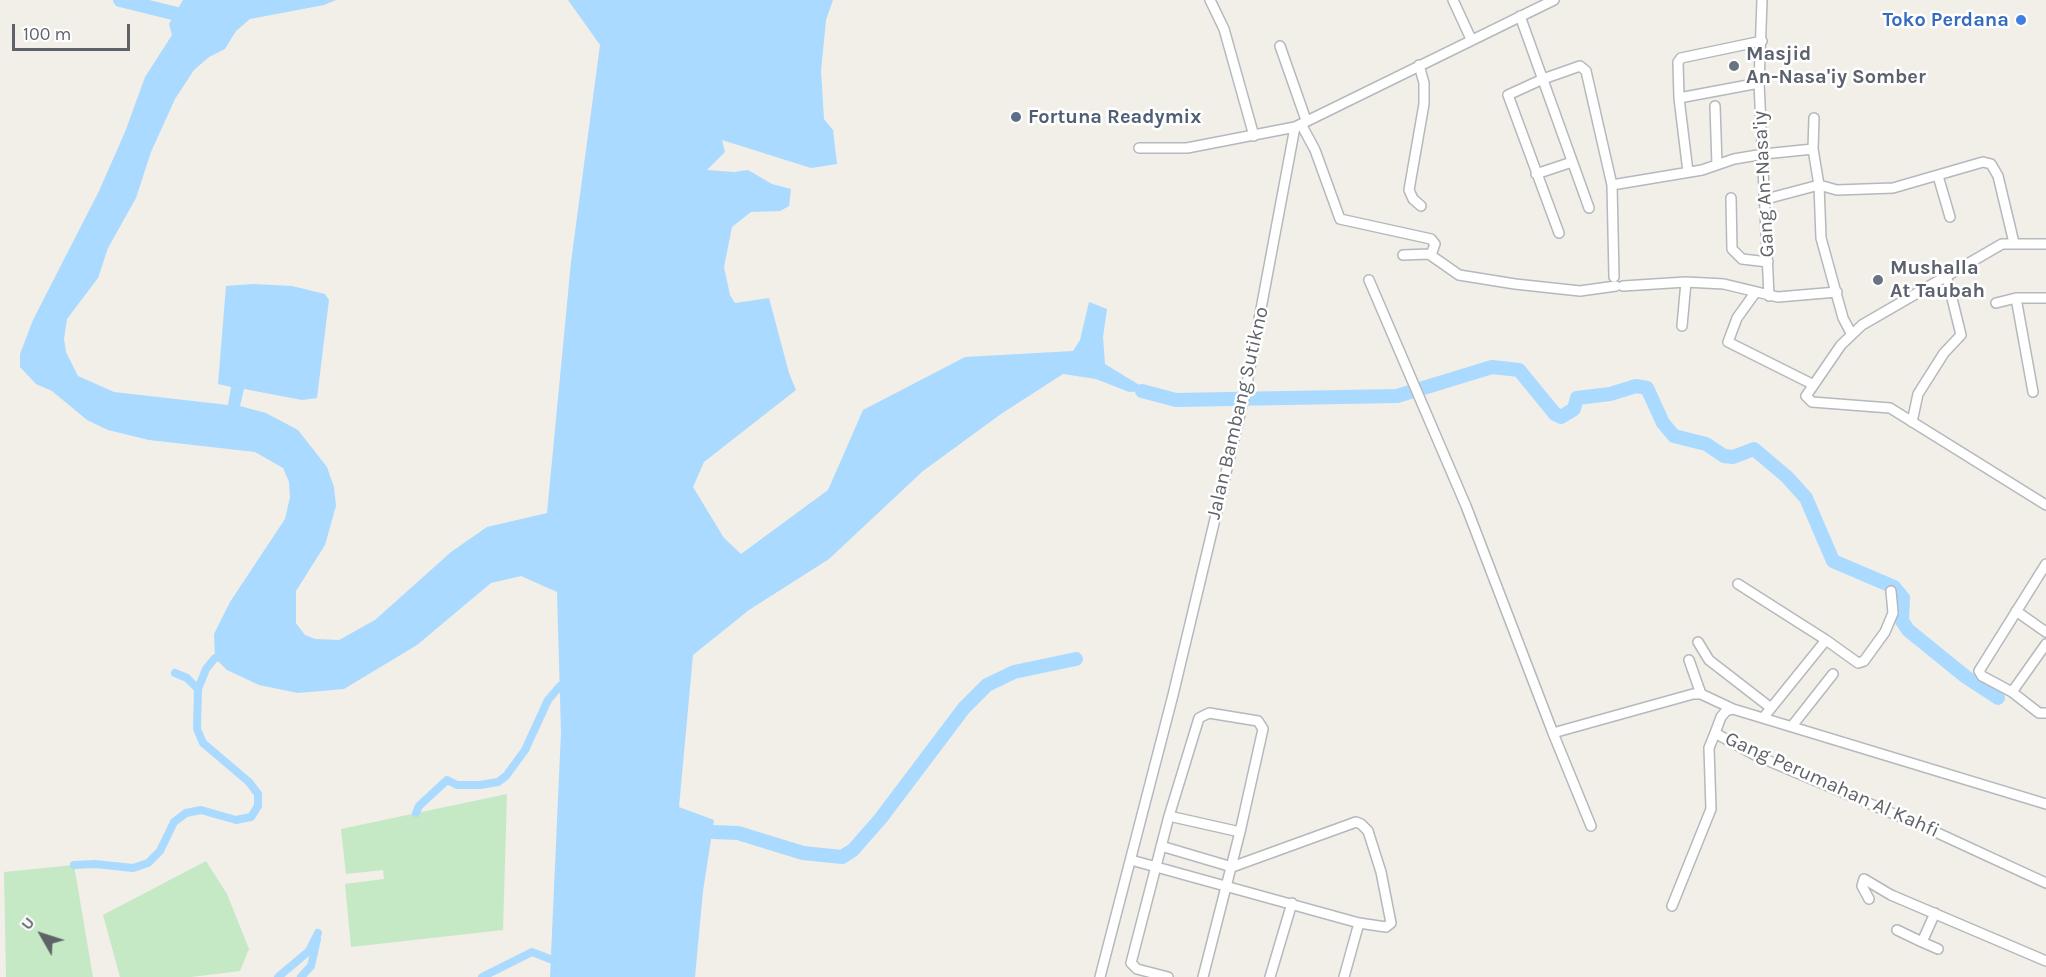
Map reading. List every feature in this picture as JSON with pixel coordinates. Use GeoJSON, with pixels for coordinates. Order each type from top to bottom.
{"type":"FeatureCollection","features":[{"type":"Feature","properties":{"kind":"street"},"geometry":{"type":"LineString","coordinates":[[1210,0],[1224,28],[1254,136]]}},
{"type":"Feature","properties":{"kind":"street"},"geometry":{"type":"LineString","coordinates":[[1453,0],[1471,39]]}},
{"type":"Feature","properties":{"kind":"street"},"geometry":{"type":"LineString","coordinates":[[1139,148],[1187,148],[1254,136],[1301,124],[1554,0]]}},
{"type":"Feature","properties":{"kind":"street","name":"Gang An-Nasa'iy"},"geometry":{"type":"LineString","coordinates":[[1762,0],[1759,83],[1769,296]]}},
{"type":"Feature","properties":{"kind":"street"},"geometry":{"type":"LineString","coordinates":[[1520,16],[1589,208]]}},
{"type":"Feature","properties":{"kind":"street"},"geometry":{"type":"LineString","coordinates":[[1688,172],[1679,98],[1678,62],[1681,58],[1762,41]]}},
{"type":"Feature","properties":{"kind":"street"},"geometry":{"type":"LineString","coordinates":[[1280,46],[1301,124],[1315,150],[1340,219],[1431,239],[1435,244],[1431,255]]}},
{"type":"Feature","properties":{"kind":"street"},"geometry":{"type":"LineString","coordinates":[[1419,65],[1424,83],[1424,104],[1409,190],[1413,200],[1421,206]]}},
{"type":"Feature","properties":{"kind":"street"},"geometry":{"type":"LineString","coordinates":[[1559,233],[1508,95],[1580,66],[1586,71],[1612,185],[1618,283]]}},
{"type":"Feature","properties":{"kind":"street"},"geometry":{"type":"LineString","coordinates":[[1679,98],[1759,83]]}},
{"type":"Feature","properties":{"kind":"street"},"geometry":{"type":"LineString","coordinates":[[1715,106],[1717,165]]}},
{"type":"Feature","properties":{"kind":"street"},"geometry":{"type":"LineString","coordinates":[[1815,118],[1813,149],[1819,185],[1821,238],[1838,292],[1843,318],[1851,333]]}},
{"type":"Feature","properties":{"kind":"street","name":"Jalan Bambang Sutikno"},"geometry":{"type":"LineString","coordinates":[[1100,977],[1131,860],[1246,389],[1301,124]]}},
{"type":"Feature","properties":{"kind":"street"},"geometry":{"type":"LineString","coordinates":[[1612,185],[1688,172],[1764,154],[1813,149]]}},
{"type":"Feature","properties":{"kind":"street"},"geometry":{"type":"LineString","coordinates":[[1536,174],[1572,162]]}},
{"type":"Feature","properties":{"kind":"street"},"geometry":{"type":"LineString","coordinates":[[1766,200],[1819,185],[1837,190],[1893,188],[1938,176],[1977,162],[1991,164],[1998,176],[2014,243]]}},
{"type":"Feature","properties":{"kind":"street"},"geometry":{"type":"LineString","coordinates":[[1938,176],[1950,217]]}},
{"type":"Feature","properties":{"kind":"street"},"geometry":{"type":"LineString","coordinates":[[1731,198],[1732,249],[1742,259],[1767,262]]}},
{"type":"Feature","properties":{"kind":"street"},"geometry":{"type":"LineString","coordinates":[[2046,244],[2002,244],[1947,278],[1880,314],[1851,333],[1812,384],[1806,396],[1812,402],[1883,406],[2046,505]]}},
{"type":"Feature","properties":{"kind":"street"},"geometry":{"type":"LineString","coordinates":[[1403,255],[1431,255],[1459,275],[1570,290],[1618,283],[1686,282],[1738,286],[1769,296],[1838,292]]}},
{"type":"Feature","properties":{"kind":"street"},"geometry":{"type":"LineString","coordinates":[[1912,422],[1918,394],[1944,353],[1961,335],[1947,278]]}},
{"type":"Feature","properties":{"kind":"street"},"geometry":{"type":"LineString","coordinates":[[1369,280],[1466,506],[1591,826]]}},
{"type":"Feature","properties":{"kind":"street"},"geometry":{"type":"LineString","coordinates":[[1682,326],[1686,282]]}},
{"type":"Feature","properties":{"kind":"street"},"geometry":{"type":"LineString","coordinates":[[1755,293],[1737,318],[1728,342],[1812,384]]}},
{"type":"Feature","properties":{"kind":"street"},"geometry":{"type":"LineString","coordinates":[[1996,303],[2016,298],[2046,298]]}},
{"type":"Feature","properties":{"kind":"street"},"geometry":{"type":"LineString","coordinates":[[2016,298],[2033,392]]}},
{"type":"Feature","properties":{"kind":"street"},"geometry":{"type":"LineString","coordinates":[[2046,564],[1979,671],[1982,676],[2012,692],[2039,713],[2046,713]]}},
{"type":"Feature","properties":{"kind":"street"},"geometry":{"type":"LineString","coordinates":[[1738,584],[1858,663],[1864,661],[1885,632],[1893,614],[1891,591]]}},
{"type":"Feature","properties":{"kind":"street"},"geometry":{"type":"LineString","coordinates":[[2016,611],[2046,632]]}},
{"type":"Feature","properties":{"kind":"street"},"geometry":{"type":"LineString","coordinates":[[1763,718],[1826,640]]}},
{"type":"Feature","properties":{"kind":"street"},"geometry":{"type":"LineString","coordinates":[[1698,642],[1709,660],[1771,708]]}},
{"type":"Feature","properties":{"kind":"street"},"geometry":{"type":"LineString","coordinates":[[2012,692],[2046,644]]}},
{"type":"Feature","properties":{"kind":"street"},"geometry":{"type":"LineString","coordinates":[[1689,660],[1701,694]]}},
{"type":"Feature","properties":{"kind":"street"},"geometry":{"type":"LineString","coordinates":[[1792,726],[1833,674]]}},
{"type":"Feature","properties":{"kind":"street"},"geometry":{"type":"LineString","coordinates":[[1553,733],[1600,718],[1701,694],[1733,709]]}},
{"type":"Feature","properties":{"kind":"street","name":"Gang Perumahan Al Kahfi"},"geometry":{"type":"LineString","coordinates":[[2045,801],[1733,709],[1726,711],[1721,717],[1715,733],[1755,754],[1929,829],[2046,883]]}},
{"type":"Feature","properties":{"kind":"street"},"geometry":{"type":"LineString","coordinates":[[1168,977],[1137,969],[1131,963],[1169,816],[1199,718],[1209,712],[1258,721],[1263,729],[1263,735],[1203,977]]}},
{"type":"Feature","properties":{"kind":"street"},"geometry":{"type":"LineString","coordinates":[[1672,906],[1711,809],[1709,748],[1715,733]]}},
{"type":"Feature","properties":{"kind":"street"},"geometry":{"type":"LineString","coordinates":[[1169,816],[1240,832]]}},
{"type":"Feature","properties":{"kind":"street"},"geometry":{"type":"LineString","coordinates":[[1131,860],[1225,888],[1292,903],[1359,923],[1386,927],[1391,921],[1381,872],[1368,831],[1356,822],[1232,867],[1161,846]]}},
{"type":"Feature","properties":{"kind":"street"},"geometry":{"type":"LineString","coordinates":[[1869,899],[1862,886],[1864,879],[1891,895],[2046,961]]}},
{"type":"Feature","properties":{"kind":"street"},"geometry":{"type":"LineString","coordinates":[[1270,977],[1292,903]]}},
{"type":"Feature","properties":{"kind":"street"},"geometry":{"type":"LineString","coordinates":[[1922,942],[1935,914]]}},
{"type":"Feature","properties":{"kind":"street"},"geometry":{"type":"LineString","coordinates":[[1344,977],[1359,923]]}},
{"type":"Feature","properties":{"kind":"street"},"geometry":{"type":"LineString","coordinates":[[1897,930],[1938,949]]}},
{"type":"Feature","properties":{"kind":"green space"},"geometry":{"type":"Polygon","coordinates":[[[507,794],[503,930],[351,947],[345,884],[384,879],[383,870],[346,874],[341,829],[507,794]]]}},
{"type":"Feature","properties":{"kind":"green space"},"geometry":{"type":"Polygon","coordinates":[[[206,861],[227,894],[249,949],[240,971],[191,977],[120,977],[103,915],[206,861]]]}},
{"type":"Feature","properties":{"kind":"green space"},"geometry":{"type":"Polygon","coordinates":[[[74,865],[93,977],[6,977],[4,872],[74,865]]]}},
{"type":"Feature","properties":{"kind":"water"},"geometry":{"type":"Polygon","coordinates":[[[183,0],[336,0],[324,5],[250,19],[236,31],[225,49],[209,57],[194,70],[175,99],[151,152],[136,198],[108,248],[98,278],[67,319],[64,339],[66,352],[78,376],[114,392],[228,405],[231,387],[218,384],[226,286],[253,284],[292,286],[325,294],[329,300],[317,398],[302,400],[244,389],[240,406],[266,413],[298,430],[327,467],[334,487],[336,506],[325,545],[296,591],[296,623],[305,635],[315,639],[339,640],[375,620],[451,552],[487,527],[547,513],[571,262],[600,45],[568,0],[833,0],[826,20],[821,71],[824,119],[833,130],[837,164],[811,168],[722,140],[725,152],[707,170],[734,172],[748,170],[772,184],[791,189],[789,206],[780,211],[751,212],[732,227],[724,267],[730,295],[735,303],[769,298],[789,373],[796,390],[704,462],[693,487],[724,538],[741,554],[828,490],[863,410],[965,357],[1073,351],[1080,340],[1089,302],[1107,309],[1103,337],[1105,364],[1141,386],[1142,391],[1129,392],[1096,379],[1063,374],[1001,414],[923,471],[829,559],[749,610],[693,655],[679,807],[714,820],[703,891],[695,977],[550,977],[561,732],[557,592],[521,576],[491,583],[417,645],[344,689],[298,693],[259,685],[227,670],[215,658],[214,634],[230,602],[285,519],[290,497],[289,482],[283,468],[255,452],[149,440],[108,430],[87,420],[52,391],[36,384],[20,367],[20,354],[33,320],[99,191],[125,132],[145,77],[172,35],[169,24],[183,0]]]}},
{"type":"Feature","properties":{"kind":"waterway"},"geometry":{"type":"LineString","coordinates":[[120,0],[193,18]]}},
{"type":"Feature","properties":{"kind":"waterway"},"geometry":{"type":"LineString","coordinates":[[1142,391],[1176,400],[1397,396],[1492,367],[1519,370],[1555,414],[1561,417],[1574,409],[1577,398],[1610,394],[1636,386],[1647,388],[1663,423],[1674,436],[1706,444],[1724,456],[1733,457],[1754,449],[1787,477],[1806,498],[1833,561],[1894,587],[1903,598],[1902,621],[1908,630],[1966,677],[1998,698]]}},
{"type":"Feature","properties":{"kind":"waterway"},"geometry":{"type":"LineString","coordinates":[[198,689],[206,669],[215,658],[222,657]]}},
{"type":"Feature","properties":{"kind":"waterway"},"geometry":{"type":"LineString","coordinates":[[713,832],[738,833],[803,853],[842,857],[853,850],[881,818],[964,708],[987,685],[1014,672],[1076,659]]}},
{"type":"Feature","properties":{"kind":"waterway"},"geometry":{"type":"LineString","coordinates":[[74,865],[95,864],[133,868],[148,863],[160,851],[174,822],[186,813],[201,810],[236,820],[251,817],[258,806],[258,794],[249,782],[203,743],[197,729],[198,689],[187,678],[175,673]]}},
{"type":"Feature","properties":{"kind":"waterway"},"geometry":{"type":"LineString","coordinates":[[416,813],[419,806],[447,780],[457,785],[480,785],[498,782],[506,776],[525,750],[548,700],[560,686]]}},
{"type":"Feature","properties":{"kind":"waterway"},"geometry":{"type":"LineString","coordinates":[[278,977],[309,951],[318,933]]}},
{"type":"Feature","properties":{"kind":"waterway"},"geometry":{"type":"LineString","coordinates":[[301,977],[311,966],[317,939]]}},
{"type":"Feature","properties":{"kind":"waterway"},"geometry":{"type":"LineString","coordinates":[[482,977],[532,952],[550,959]]}},
{"type":"Feature","properties":{"kind":"place","name":"Toko Perdana"},"geometry":{"type":"Point","coordinates":[2021,20]}},
{"type":"Feature","properties":{"kind":"place","name":"Masjid An-Nasa'iy Somber"},"geometry":{"type":"Point","coordinates":[1734,66]}},
{"type":"Feature","properties":{"kind":"place","name":"Fortuna Readymix"},"geometry":{"type":"Point","coordinates":[1016,117]}},
{"type":"Feature","properties":{"kind":"place","name":"Mushalla At Taubah"},"geometry":{"type":"Point","coordinates":[1878,280]}}]}
